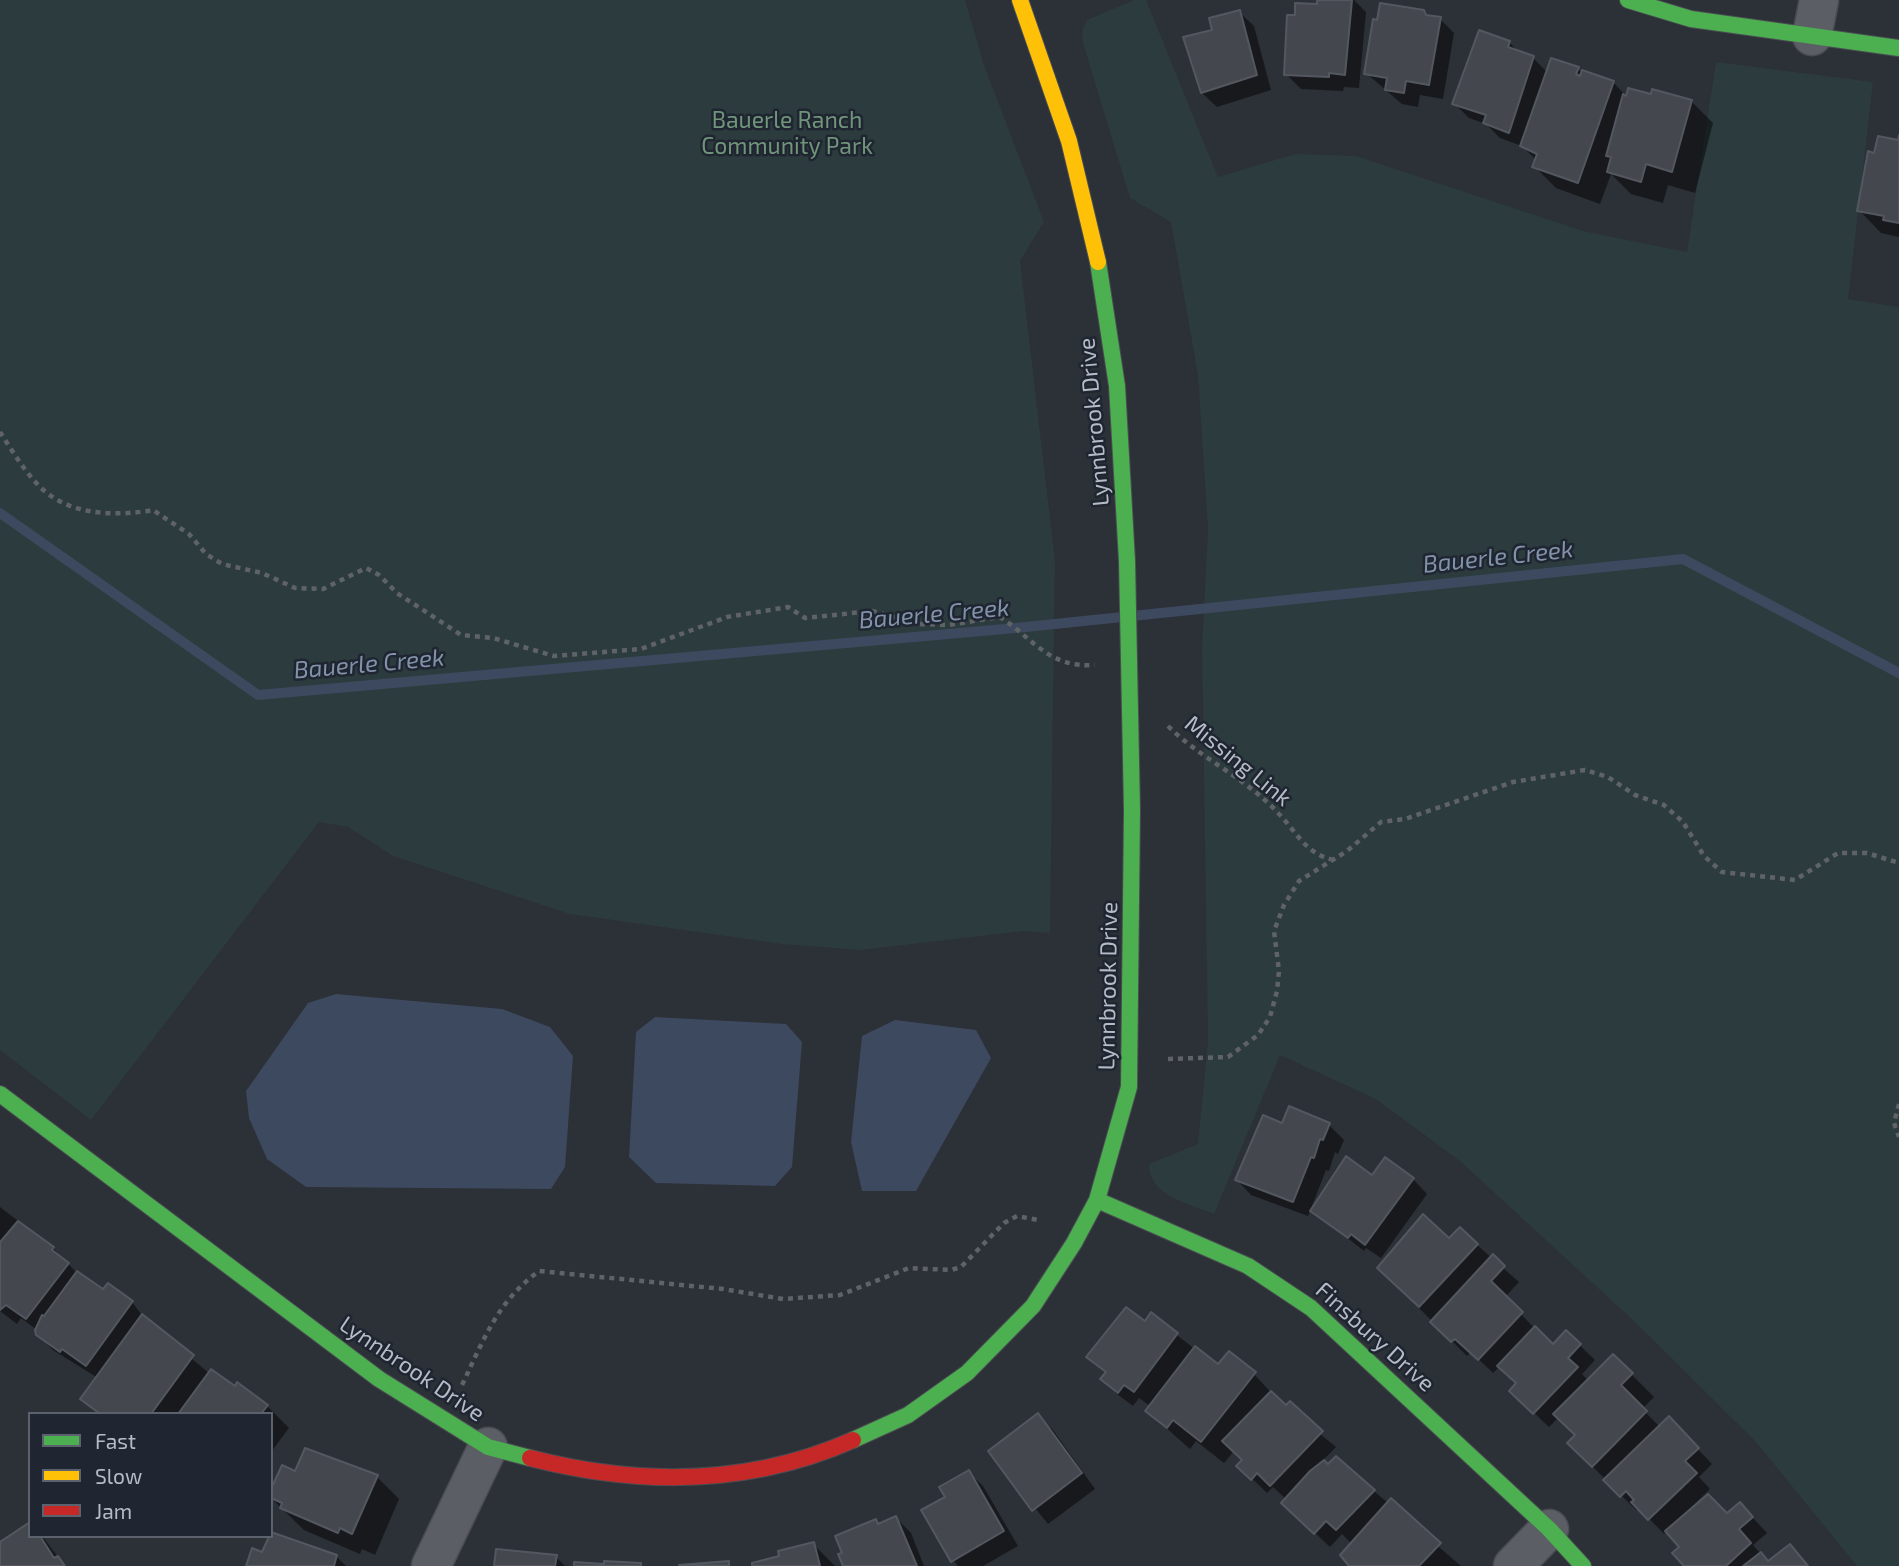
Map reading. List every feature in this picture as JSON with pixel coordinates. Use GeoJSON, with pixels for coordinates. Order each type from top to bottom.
{"type":"FeatureCollection","features":[{"type":"Feature","properties":{"kind":"street","name":"Lynnbrook Drive"},"geometry":{"type":"LineString","coordinates":[[0,1094],[379,1379],[488,1447],[585,1472],[665,1479],[728,1475],[823,1453],[908,1415],[967,1373],[1033,1306],[1074,1244],[1097,1200],[1129,1087],[1132,810],[1127,561],[1117,385],[1104,297],[1069,139],[1043,57],[1020,0]]}},
{"type":"Feature","properties":{"kind":"street"},"geometry":{"type":"LineString","coordinates":[[1628,0],[1691,19],[1816,18],[1899,48]]}},
{"type":"Feature","properties":{"kind":"street","name":"Finsbury Drive"},"geometry":{"type":"LineString","coordinates":[[1097,1200],[1248,1266],[1300,1300],[1549,1529],[1583,1566]]}},
{"type":"Feature","properties":{"kind":"street"},"geometry":{"type":"LineString","coordinates":[[431,1566],[488,1447]]}},
{"type":"Feature","properties":{"kind":"street"},"geometry":{"type":"LineString","coordinates":[[1513,1566],[1549,1529]]}},
{"type":"Feature","properties":{"kind":"path"},"geometry":{"type":"LineString","coordinates":[[0,432],[47,493],[68,503],[118,516],[153,510],[189,534],[206,554],[222,564],[262,573],[295,588],[323,589],[366,568],[379,575],[397,593],[461,635],[493,638],[554,656],[641,649],[727,617],[788,607],[805,618],[872,611],[920,624],[948,625],[1000,617],[1022,632],[1032,646],[1061,661],[1104,664]]}},
{"type":"Feature","properties":{"kind":"path","name":"Missing Link"},"geometry":{"type":"LineString","coordinates":[[1163,722],[1177,735],[1229,770],[1278,812],[1317,857],[1334,860]]}},
{"type":"Feature","properties":{"kind":"path"},"geometry":{"type":"LineString","coordinates":[[1168,1059],[1228,1057],[1258,1035],[1270,1017],[1277,991],[1279,971],[1274,931],[1284,905],[1299,881],[1334,860],[1381,822],[1405,819],[1513,782],[1585,770],[1608,777],[1634,795],[1664,805],[1683,822],[1704,856],[1722,872],[1795,880],[1838,853],[1867,853],[1899,863]]}},
{"type":"Feature","properties":{"kind":"path"},"geometry":{"type":"LineString","coordinates":[[1899,1104],[1894,1123],[1899,1136]]}},
{"type":"Feature","properties":{"kind":"path"},"geometry":{"type":"LineString","coordinates":[[462,1385],[492,1320],[516,1288],[539,1270],[723,1289],[783,1299],[840,1296],[909,1268],[951,1270],[961,1267],[1004,1223],[1017,1216],[1038,1220]]}},
{"type":"Feature","properties":{"kind":"green space","name":"Bauerle Ranch Community Park"},"geometry":{"type":"Polygon","coordinates":[[[0,0],[965,0],[984,65],[1044,222],[1020,261],[1055,561],[1050,933],[1024,931],[860,950],[782,944],[570,914],[393,856],[348,827],[319,822],[91,1120],[0,1050],[0,0]]]}},
{"type":"Feature","properties":{"kind":"green space"},"geometry":{"type":"Polygon","coordinates":[[[1134,0],[1146,0],[1218,177],[1295,154],[1356,156],[1583,231],[1687,252],[1716,62],[1873,82],[1848,299],[1899,307],[1899,1566],[1857,1566],[1756,1442],[1636,1323],[1461,1162],[1376,1099],[1280,1055],[1214,1214],[1172,1197],[1155,1184],[1149,1164],[1198,1144],[1208,1040],[1202,648],[1208,530],[1198,375],[1171,222],[1130,198],[1083,43],[1082,31],[1087,20],[1134,0]]]}},
{"type":"Feature","properties":{"kind":"water"},"geometry":{"type":"Polygon","coordinates":[[[336,994],[502,1009],[550,1027],[573,1056],[565,1167],[551,1189],[306,1187],[267,1159],[249,1118],[246,1091],[308,1003],[336,994]]]}},
{"type":"Feature","properties":{"kind":"water"},"geometry":{"type":"Polygon","coordinates":[[[655,1017],[786,1024],[802,1042],[792,1167],[775,1186],[656,1183],[629,1157],[636,1032],[655,1017]]]}},
{"type":"Feature","properties":{"kind":"water"},"geometry":{"type":"Polygon","coordinates":[[[895,1020],[976,1030],[991,1058],[916,1191],[862,1191],[851,1142],[862,1036],[895,1020]]]}},
{"type":"Feature","properties":{"kind":"building"},"geometry":{"type":"Polygon","coordinates":[[[1317,0],[1352,0],[1345,75],[1284,75],[1287,15],[1295,15],[1295,3],[1317,4],[1317,0]]]}},
{"type":"Feature","properties":{"kind":"building"},"geometry":{"type":"Polygon","coordinates":[[[1380,3],[1424,10],[1426,15],[1441,17],[1429,85],[1406,81],[1404,93],[1385,90],[1387,78],[1364,74],[1373,19],[1377,20],[1380,3]]]}},
{"type":"Feature","properties":{"kind":"building"},"geometry":{"type":"Polygon","coordinates":[[[1240,10],[1257,75],[1201,93],[1183,37],[1212,30],[1209,18],[1240,10]]]}},
{"type":"Feature","properties":{"kind":"building"},"geometry":{"type":"Polygon","coordinates":[[[1479,30],[1510,41],[1508,47],[1534,56],[1509,133],[1483,123],[1486,115],[1452,104],[1479,30]]]}},
{"type":"Feature","properties":{"kind":"building"},"geometry":{"type":"Polygon","coordinates":[[[1551,58],[1579,67],[1576,74],[1580,76],[1582,70],[1614,81],[1578,183],[1532,167],[1537,154],[1520,146],[1551,58]]]}},
{"type":"Feature","properties":{"kind":"building"},"geometry":{"type":"Polygon","coordinates":[[[1628,88],[1651,94],[1652,89],[1692,100],[1672,172],[1646,164],[1641,182],[1607,172],[1611,157],[1606,156],[1623,94],[1626,96],[1628,88]]]}},
{"type":"Feature","properties":{"kind":"building"},"geometry":{"type":"Polygon","coordinates":[[[1899,135],[1899,223],[1883,220],[1884,216],[1857,211],[1868,151],[1874,153],[1878,136],[1898,140],[1899,135]]]}},
{"type":"Feature","properties":{"kind":"building"},"geometry":{"type":"Polygon","coordinates":[[[1289,1106],[1330,1123],[1323,1140],[1320,1139],[1314,1158],[1311,1157],[1293,1202],[1235,1180],[1263,1115],[1282,1123],[1289,1106]]]}},
{"type":"Feature","properties":{"kind":"building"},"geometry":{"type":"Polygon","coordinates":[[[1346,1156],[1372,1175],[1385,1157],[1414,1178],[1365,1245],[1351,1234],[1348,1238],[1310,1211],[1346,1156]]]}},
{"type":"Feature","properties":{"kind":"building"},"geometry":{"type":"Polygon","coordinates":[[[1423,1214],[1449,1238],[1460,1227],[1478,1244],[1419,1307],[1377,1268],[1423,1214]]]}},
{"type":"Feature","properties":{"kind":"building"},"geometry":{"type":"Polygon","coordinates":[[[18,1221],[54,1247],[52,1250],[69,1263],[26,1319],[6,1305],[0,1310],[0,1242],[18,1221]]]}},
{"type":"Feature","properties":{"kind":"building"},"geometry":{"type":"Polygon","coordinates":[[[1493,1254],[1505,1266],[1491,1281],[1523,1312],[1478,1360],[1455,1339],[1451,1342],[1430,1322],[1493,1254]]]}},
{"type":"Feature","properties":{"kind":"building"},"geometry":{"type":"Polygon","coordinates":[[[77,1271],[103,1289],[108,1283],[133,1301],[86,1366],[62,1349],[60,1352],[36,1335],[35,1330],[42,1315],[44,1316],[77,1271]]]}},
{"type":"Feature","properties":{"kind":"building"},"geometry":{"type":"Polygon","coordinates":[[[1126,1307],[1145,1321],[1151,1312],[1178,1333],[1134,1392],[1124,1385],[1118,1393],[1100,1379],[1106,1372],[1086,1357],[1126,1307]]]}},
{"type":"Feature","properties":{"kind":"building"},"geometry":{"type":"Polygon","coordinates":[[[142,1314],[194,1355],[152,1412],[97,1412],[80,1399],[142,1314]]]}},
{"type":"Feature","properties":{"kind":"building"},"geometry":{"type":"Polygon","coordinates":[[[1535,1326],[1553,1344],[1566,1330],[1581,1344],[1568,1358],[1578,1367],[1533,1414],[1509,1391],[1516,1383],[1497,1366],[1535,1326]]]}},
{"type":"Feature","properties":{"kind":"building"},"geometry":{"type":"Polygon","coordinates":[[[1195,1346],[1218,1364],[1229,1351],[1256,1372],[1201,1442],[1173,1420],[1167,1428],[1145,1411],[1195,1346]]]}},
{"type":"Feature","properties":{"kind":"building"},"geometry":{"type":"Polygon","coordinates":[[[1613,1354],[1633,1373],[1621,1385],[1647,1411],[1592,1467],[1567,1443],[1575,1435],[1553,1414],[1613,1354]]]}},
{"type":"Feature","properties":{"kind":"building"},"geometry":{"type":"Polygon","coordinates":[[[211,1369],[235,1386],[237,1382],[268,1405],[263,1412],[179,1412],[211,1369]]]}},
{"type":"Feature","properties":{"kind":"building"},"geometry":{"type":"Polygon","coordinates":[[[1271,1391],[1286,1405],[1290,1401],[1323,1431],[1270,1486],[1257,1473],[1251,1480],[1236,1466],[1242,1460],[1222,1441],[1271,1391]]]}},
{"type":"Feature","properties":{"kind":"building"},"geometry":{"type":"Polygon","coordinates":[[[1038,1413],[1082,1473],[1032,1511],[988,1451],[1038,1413]]]}},
{"type":"Feature","properties":{"kind":"building"},"geometry":{"type":"Polygon","coordinates":[[[1669,1416],[1699,1448],[1685,1461],[1697,1473],[1648,1520],[1631,1502],[1634,1500],[1626,1491],[1620,1497],[1603,1480],[1669,1416]]]}},
{"type":"Feature","properties":{"kind":"building"},"geometry":{"type":"Polygon","coordinates":[[[305,1448],[378,1475],[352,1534],[340,1528],[338,1533],[280,1508],[282,1503],[273,1499],[273,1485],[282,1465],[295,1471],[305,1448]]]}},
{"type":"Feature","properties":{"kind":"building"},"geometry":{"type":"Polygon","coordinates":[[[1336,1456],[1375,1490],[1336,1530],[1326,1521],[1314,1534],[1281,1503],[1310,1471],[1324,1460],[1328,1464],[1336,1456]]]}},
{"type":"Feature","properties":{"kind":"building"},"geometry":{"type":"Polygon","coordinates":[[[969,1470],[1004,1531],[951,1562],[921,1510],[945,1497],[939,1487],[969,1470]]]}},
{"type":"Feature","properties":{"kind":"building"},"geometry":{"type":"Polygon","coordinates":[[[1708,1494],[1727,1513],[1740,1502],[1753,1517],[1739,1529],[1751,1543],[1726,1566],[1684,1566],[1672,1553],[1679,1547],[1665,1531],[1708,1494]]]}},
{"type":"Feature","properties":{"kind":"building"},"geometry":{"type":"Polygon","coordinates":[[[1391,1498],[1441,1543],[1419,1566],[1349,1566],[1340,1555],[1391,1498]]]}},
{"type":"Feature","properties":{"kind":"building"},"geometry":{"type":"Polygon","coordinates":[[[896,1516],[917,1566],[843,1566],[838,1554],[842,1553],[835,1536],[876,1519],[878,1524],[896,1516]]]}},
{"type":"Feature","properties":{"kind":"building"},"geometry":{"type":"Polygon","coordinates":[[[28,1523],[28,1538],[41,1538],[54,1558],[58,1556],[65,1566],[0,1566],[0,1542],[28,1523]]]}},
{"type":"Feature","properties":{"kind":"building"},"geometry":{"type":"Polygon","coordinates":[[[273,1533],[337,1555],[334,1566],[246,1566],[252,1548],[262,1552],[268,1538],[273,1538],[273,1533]]]}},
{"type":"Feature","properties":{"kind":"building"},"geometry":{"type":"Polygon","coordinates":[[[814,1542],[820,1566],[752,1566],[752,1563],[779,1556],[778,1551],[814,1542]]]}},
{"type":"Feature","properties":{"kind":"building"},"geometry":{"type":"Polygon","coordinates":[[[1790,1544],[1808,1566],[1743,1566],[1761,1552],[1768,1561],[1790,1544]]]}},
{"type":"Feature","properties":{"kind":"building"},"geometry":{"type":"Polygon","coordinates":[[[496,1549],[557,1555],[555,1566],[494,1566],[496,1549]]]}},
{"type":"Feature","properties":{"kind":"building"},"geometry":{"type":"Polygon","coordinates":[[[604,1561],[641,1563],[641,1566],[574,1566],[574,1562],[604,1564],[604,1561]]]}},
{"type":"Feature","properties":{"kind":"building"},"geometry":{"type":"Polygon","coordinates":[[[729,1561],[729,1566],[679,1565],[729,1561]]]}},
{"type":"Feature","properties":{"kind":"waterway","name":"Bauerle Creek"},"geometry":{"type":"LineString","coordinates":[[0,513],[258,695],[1016,628],[1683,559],[1899,673]]}},
{"type":"Feature","properties":{"kind":"traffic: fast"},"geometry":{"type":"LineString","coordinates":[[1628,0],[1691,19],[1899,48]]}},
{"type":"Feature","properties":{"kind":"traffic: fast"},"geometry":{"type":"LineString","coordinates":[[1098,262],[1117,386],[1127,561]]}},
{"type":"Feature","properties":{"kind":"traffic: fast"},"geometry":{"type":"LineString","coordinates":[[1127,561],[1132,810]]}},
{"type":"Feature","properties":{"kind":"traffic: fast"},"geometry":{"type":"LineString","coordinates":[[853,1440],[908,1415],[967,1373],[1033,1306],[1074,1243],[1097,1200],[1129,1087],[1132,810]]}},
{"type":"Feature","properties":{"kind":"traffic: fast"},"geometry":{"type":"LineString","coordinates":[[0,1094],[379,1379],[488,1447],[530,1458]]}},
{"type":"Feature","properties":{"kind":"traffic: fast"},"geometry":{"type":"LineString","coordinates":[[1097,1200],[1248,1266],[1311,1308],[1549,1529],[1583,1566]]}},
{"type":"Feature","properties":{"kind":"traffic: slow"},"geometry":{"type":"LineString","coordinates":[[1020,0],[1069,141],[1098,262]]}},
{"type":"Feature","properties":{"kind":"traffic: jam"},"geometry":{"type":"LineString","coordinates":[[530,1458],[612,1473],[693,1477],[774,1466],[853,1440]]}}]}
